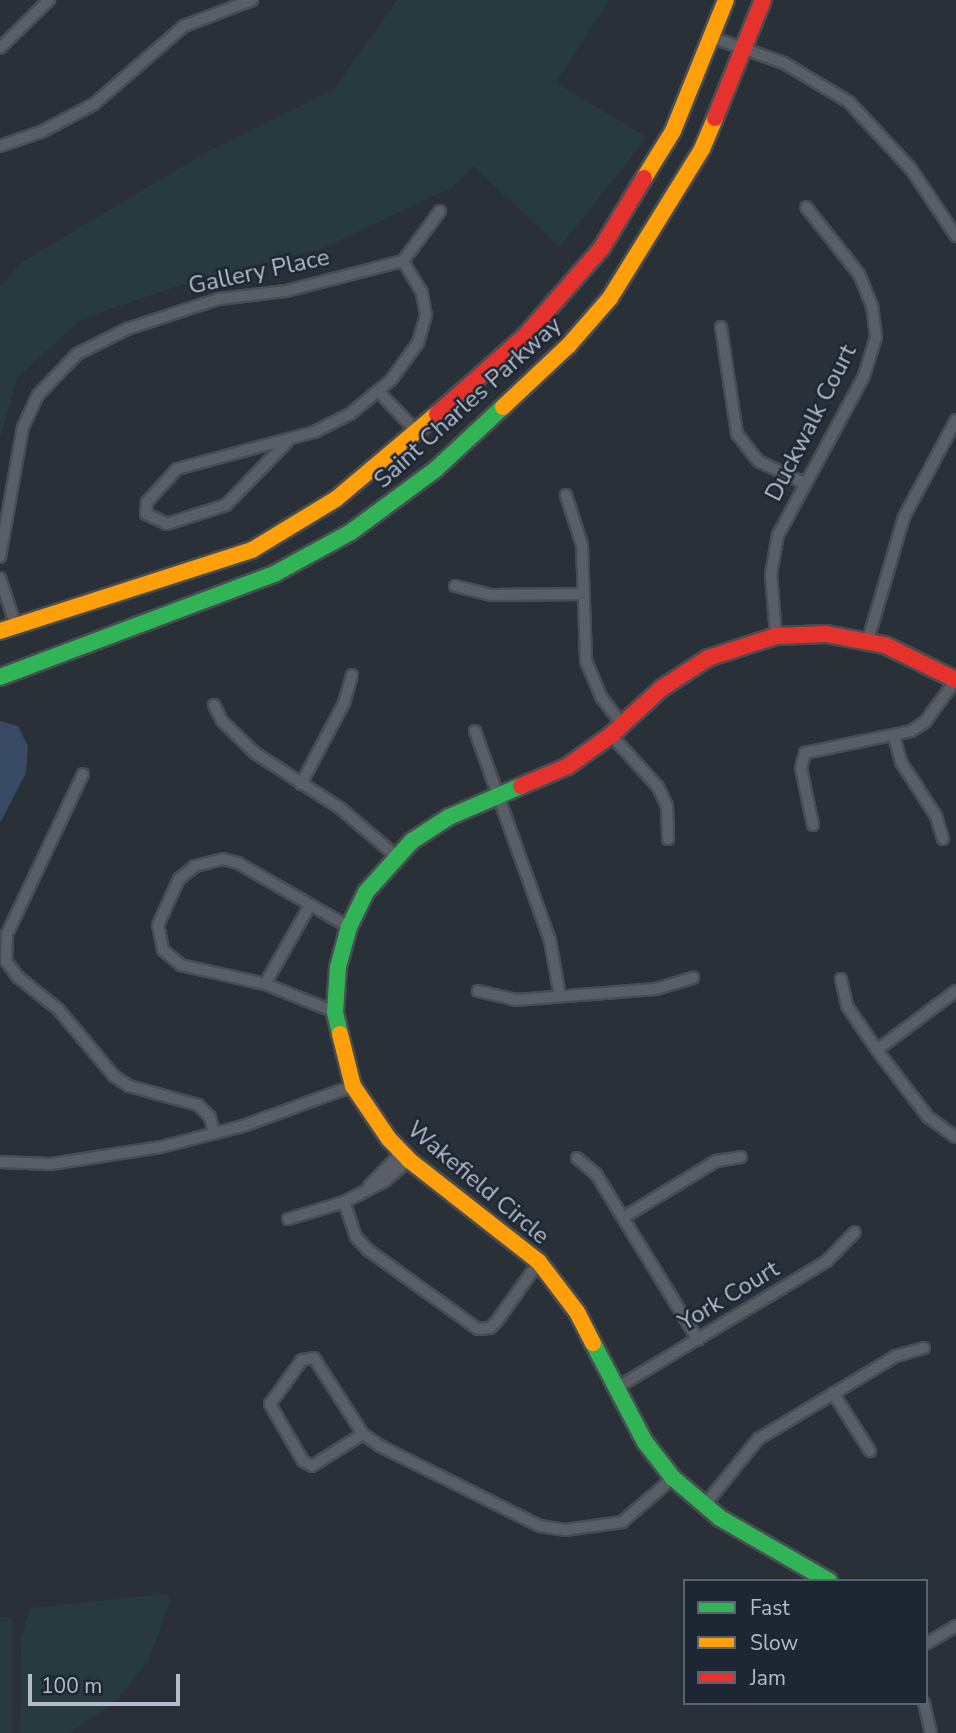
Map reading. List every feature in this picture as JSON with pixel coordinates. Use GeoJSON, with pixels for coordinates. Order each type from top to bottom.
{"type":"FeatureCollection","features":[{"type":"Feature","properties":{"kind":"main road","name":"Saint Charles Parkway"},"geometry":{"type":"LineString","coordinates":[[8,629],[198,571],[252,550],[336,499],[417,432],[525,336],[601,249],[654,166],[714,38],[726,0]]}},
{"type":"Feature","properties":{"kind":"main road","name":"Saint Charles Parkway"},"geometry":{"type":"LineString","coordinates":[[0,677],[276,573],[351,531],[436,469],[569,345],[610,298],[654,234],[702,149],[763,0]]}},
{"type":"Feature","properties":{"kind":"main road","name":"Wakefield Circle"},"geometry":{"type":"LineString","coordinates":[[826,1579],[704,1506],[673,1478],[645,1442],[577,1312],[539,1262],[405,1157],[353,1086],[335,1012],[338,967],[349,928],[378,875],[396,856],[436,823],[554,773],[617,729],[692,667],[736,647],[776,636],[826,634],[868,640],[914,656],[956,680]]}},
{"type":"Feature","properties":{"kind":"street"},"geometry":{"type":"LineString","coordinates":[[0,146],[41,132],[87,108],[184,26],[252,0]]}},
{"type":"Feature","properties":{"kind":"street"},"geometry":{"type":"LineString","coordinates":[[0,48],[41,3]]}},
{"type":"Feature","properties":{"kind":"street"},"geometry":{"type":"LineString","coordinates":[[714,38],[744,47],[825,84],[849,103],[911,169],[956,236]]}},
{"type":"Feature","properties":{"kind":"street","name":"Duckwalk Court"},"geometry":{"type":"LineString","coordinates":[[776,636],[772,561],[778,535],[864,376],[876,337],[872,306],[859,274],[806,207]]}},
{"type":"Feature","properties":{"kind":"street"},"geometry":{"type":"LineString","coordinates":[[287,442],[226,505],[167,524],[146,514],[147,502],[177,469],[287,442],[335,422],[379,392],[410,358],[424,324],[422,293],[403,261],[440,211]]}},
{"type":"Feature","properties":{"kind":"street","name":"Gallery Place"},"geometry":{"type":"LineString","coordinates":[[0,557],[23,427],[38,395],[78,354],[127,329],[219,299],[286,292],[403,261]]}},
{"type":"Feature","properties":{"kind":"street"},"geometry":{"type":"LineString","coordinates":[[721,327],[737,434],[758,461],[804,483]]}},
{"type":"Feature","properties":{"kind":"street"},"geometry":{"type":"LineString","coordinates":[[379,392],[417,432]]}},
{"type":"Feature","properties":{"kind":"street"},"geometry":{"type":"LineString","coordinates":[[868,640],[904,517],[956,420]]}},
{"type":"Feature","properties":{"kind":"street"},"geometry":{"type":"LineString","coordinates":[[566,495],[582,545],[589,671],[617,729],[662,795],[668,815],[668,839]]}},
{"type":"Feature","properties":{"kind":"street"},"geometry":{"type":"LineString","coordinates":[[0,578],[8,629]]}},
{"type":"Feature","properties":{"kind":"street"},"geometry":{"type":"LineString","coordinates":[[455,586],[491,595],[584,594]]}},
{"type":"Feature","properties":{"kind":"street"},"geometry":{"type":"LineString","coordinates":[[301,784],[344,703],[352,675]]}},
{"type":"Feature","properties":{"kind":"street"},"geometry":{"type":"LineString","coordinates":[[813,825],[802,756],[810,751],[894,736],[925,722],[956,680]]}},
{"type":"Feature","properties":{"kind":"street"},"geometry":{"type":"LineString","coordinates":[[214,705],[222,721],[276,771],[349,814],[396,856]]}},
{"type":"Feature","properties":{"kind":"street"},"geometry":{"type":"LineString","coordinates":[[475,731],[550,940],[560,996]]}},
{"type":"Feature","properties":{"kind":"street"},"geometry":{"type":"LineString","coordinates":[[894,736],[901,762],[936,816],[943,839]]}},
{"type":"Feature","properties":{"kind":"street"},"geometry":{"type":"LineString","coordinates":[[83,774],[7,934],[6,961],[18,977],[50,1000],[114,1076],[129,1086],[198,1105],[211,1117],[214,1134]]}},
{"type":"Feature","properties":{"kind":"street"},"geometry":{"type":"LineString","coordinates":[[335,1012],[265,984],[192,970],[174,961],[158,937],[164,905],[189,870],[223,859],[238,863],[349,928]]}},
{"type":"Feature","properties":{"kind":"street"},"geometry":{"type":"LineString","coordinates":[[265,984],[310,905]]}},
{"type":"Feature","properties":{"kind":"street"},"geometry":{"type":"LineString","coordinates":[[478,991],[504,1000],[663,988],[693,978]]}},
{"type":"Feature","properties":{"kind":"street"},"geometry":{"type":"LineString","coordinates":[[841,979],[847,1006],[877,1050],[928,1117],[956,1137]]}},
{"type":"Feature","properties":{"kind":"street"},"geometry":{"type":"LineString","coordinates":[[877,1050],[956,991]]}},
{"type":"Feature","properties":{"kind":"street"},"geometry":{"type":"LineString","coordinates":[[0,1162],[51,1164],[214,1134],[353,1086]]}},
{"type":"Feature","properties":{"kind":"street"},"geometry":{"type":"LineString","coordinates":[[288,1219],[344,1202],[405,1157]]}},
{"type":"Feature","properties":{"kind":"street"},"geometry":{"type":"LineString","coordinates":[[624,1217],[709,1164],[741,1157]]}},
{"type":"Feature","properties":{"kind":"street"},"geometry":{"type":"LineString","coordinates":[[577,1158],[596,1174],[698,1340]]}},
{"type":"Feature","properties":{"kind":"street"},"geometry":{"type":"LineString","coordinates":[[344,1202],[356,1237],[368,1250],[478,1329],[490,1328],[497,1321],[539,1262]]}},
{"type":"Feature","properties":{"kind":"street","name":"York Court"},"geometry":{"type":"LineString","coordinates":[[618,1387],[827,1262],[855,1232]]}},
{"type":"Feature","properties":{"kind":"street"},"geometry":{"type":"LineString","coordinates":[[704,1506],[748,1447],[896,1356],[924,1348]]}},
{"type":"Feature","properties":{"kind":"street"},"geometry":{"type":"LineString","coordinates":[[363,1434],[319,1465],[308,1465],[273,1412],[271,1399],[302,1360],[314,1358],[363,1434],[380,1446],[540,1526],[565,1530],[622,1522],[673,1478]]}},
{"type":"Feature","properties":{"kind":"street"},"geometry":{"type":"LineString","coordinates":[[833,1393],[870,1451]]}},
{"type":"Feature","properties":{"kind":"street"},"geometry":{"type":"LineString","coordinates":[[928,1643],[956,1626]]}},
{"type":"Feature","properties":{"kind":"street"},"geometry":{"type":"LineString","coordinates":[[925,1705],[932,1733]]}},
{"type":"Feature","properties":{"kind":"green space"},"geometry":{"type":"Polygon","coordinates":[[[397,0],[609,0],[556,83],[647,137],[560,247],[473,166],[452,187],[321,249],[202,278],[83,318],[17,378],[0,439],[0,287],[22,262],[205,153],[334,89],[397,0]]]}},
{"type":"Feature","properties":{"kind":"green space"},"geometry":{"type":"Polygon","coordinates":[[[166,1594],[171,1599],[149,1660],[118,1699],[69,1733],[20,1733],[21,1637],[30,1608],[166,1594]]]}},
{"type":"Feature","properties":{"kind":"green space"},"geometry":{"type":"Polygon","coordinates":[[[0,1617],[12,1617],[12,1733],[0,1733],[0,1617]]]}},
{"type":"Feature","properties":{"kind":"water"},"geometry":{"type":"Polygon","coordinates":[[[0,721],[18,726],[28,746],[26,773],[0,823],[0,721]]]}},
{"type":"Feature","properties":{"kind":"traffic: fast"},"geometry":{"type":"LineString","coordinates":[[0,677],[276,573],[351,532],[436,469],[503,407]]}},
{"type":"Feature","properties":{"kind":"traffic: fast"},"geometry":{"type":"LineString","coordinates":[[340,1034],[335,1012],[338,967],[349,927],[366,892],[412,841],[449,817],[521,786]]}},
{"type":"Feature","properties":{"kind":"traffic: fast"},"geometry":{"type":"LineString","coordinates":[[593,1343],[645,1442],[673,1478],[720,1518],[826,1579]]}},
{"type":"Feature","properties":{"kind":"traffic: slow"},"geometry":{"type":"LineString","coordinates":[[644,178],[673,131],[726,0]]}},
{"type":"Feature","properties":{"kind":"traffic: slow"},"geometry":{"type":"LineString","coordinates":[[503,407],[569,345],[610,298],[702,149],[715,118]]}},
{"type":"Feature","properties":{"kind":"traffic: slow"},"geometry":{"type":"LineString","coordinates":[[0,631],[252,550],[336,499],[437,414]]}},
{"type":"Feature","properties":{"kind":"traffic: slow"},"geometry":{"type":"LineString","coordinates":[[340,1034],[353,1086],[389,1139],[409,1160],[539,1262],[577,1312],[593,1343]]}},
{"type":"Feature","properties":{"kind":"traffic: jam"},"geometry":{"type":"LineString","coordinates":[[715,118],[763,0]]}},
{"type":"Feature","properties":{"kind":"traffic: jam"},"geometry":{"type":"LineString","coordinates":[[437,414],[525,336],[601,249],[644,178]]}},
{"type":"Feature","properties":{"kind":"traffic: jam"},"geometry":{"type":"LineString","coordinates":[[521,786],[568,766],[611,735],[662,688],[708,658],[776,636],[826,634],[885,645],[956,680]]}}]}
